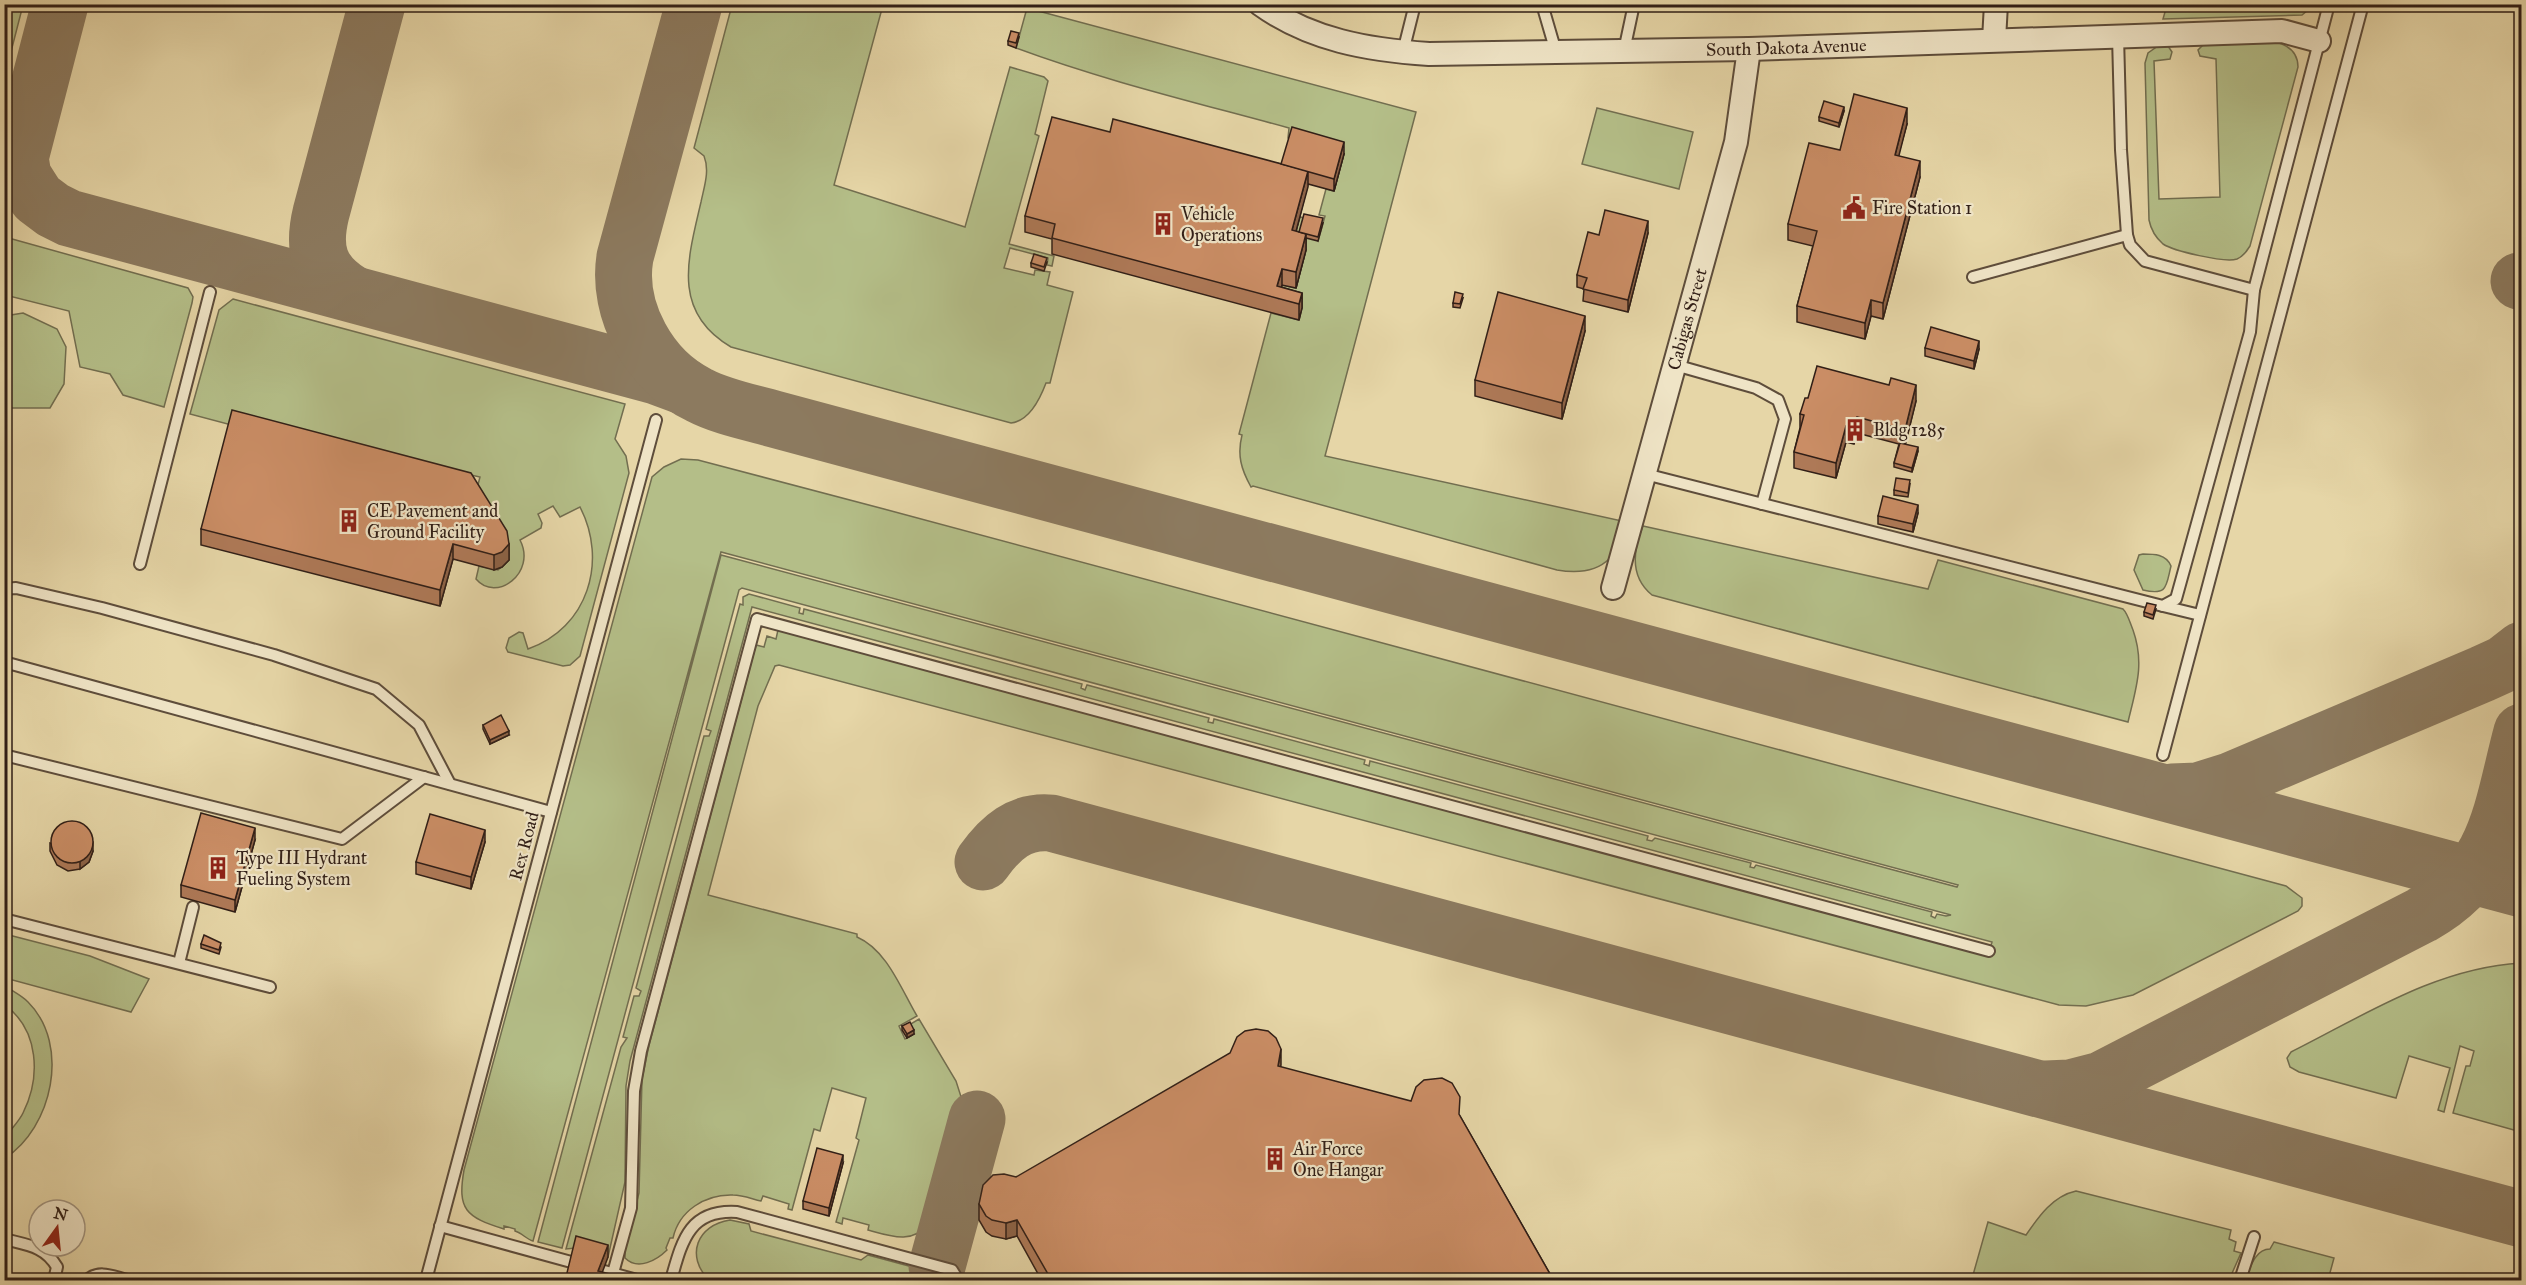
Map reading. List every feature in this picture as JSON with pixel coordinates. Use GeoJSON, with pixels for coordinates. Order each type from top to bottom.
{"type":"FeatureCollection","features":[{"type":"Feature","properties":{"kind":"street","name":"South Dakota Avenue"},"geometry":{"type":"LineString","coordinates":[[1260,4],[1286,21],[1345,44],[1428,54],[1749,49],[2282,31],[2319,40]]}},
{"type":"Feature","properties":{"kind":"street"},"geometry":{"type":"LineString","coordinates":[[1994,40],[1996,4]]}},
{"type":"Feature","properties":{"kind":"street","name":"Cabigas Street"},"geometry":{"type":"LineString","coordinates":[[1613,588],[1736,142],[1749,49]]}},
{"type":"Feature","properties":{"kind":"lane"},"geometry":{"type":"LineString","coordinates":[[1402,52],[1415,4]]}},
{"type":"Feature","properties":{"kind":"lane"},"geometry":{"type":"LineString","coordinates":[[1542,4],[1556,53]]}},
{"type":"Feature","properties":{"kind":"lane"},"geometry":{"type":"LineString","coordinates":[[1624,51],[1634,4]]}},
{"type":"Feature","properties":{"kind":"lane"},"geometry":{"type":"LineString","coordinates":[[2163,606],[2176,599],[2250,332],[2254,290],[2329,4]]}},
{"type":"Feature","properties":{"kind":"lane"},"geometry":{"type":"LineString","coordinates":[[2163,755],[2363,4]]}},
{"type":"Feature","properties":{"kind":"lane"},"geometry":{"type":"LineString","coordinates":[[2118,36],[2121,150],[2127,235],[2137,254],[2145,261],[2254,290]]}},
{"type":"Feature","properties":{"kind":"lane"},"geometry":{"type":"LineString","coordinates":[[1973,277],[2127,235]]}},
{"type":"Feature","properties":{"kind":"lane"},"geometry":{"type":"LineString","coordinates":[[140,564],[210,292]]}},
{"type":"Feature","properties":{"kind":"lane"},"geometry":{"type":"LineString","coordinates":[[1675,366],[1755,388],[1778,400],[1785,419],[1762,504]]}},
{"type":"Feature","properties":{"kind":"lane","name":"Rex Road"},"geometry":{"type":"LineString","coordinates":[[426,1281],[656,420]]}},
{"type":"Feature","properties":{"kind":"lane"},"geometry":{"type":"LineString","coordinates":[[1645,474],[2200,615]]}},
{"type":"Feature","properties":{"kind":"lane"},"geometry":{"type":"LineString","coordinates":[[4,589],[16,588],[102,608],[274,656],[376,689],[419,724],[450,784]]}},
{"type":"Feature","properties":{"kind":"lane"},"geometry":{"type":"LineString","coordinates":[[613,1273],[631,1208],[634,1091],[641,1051],[757,619],[1989,951]]}},
{"type":"Feature","properties":{"kind":"lane"},"geometry":{"type":"LineString","coordinates":[[4,662],[551,812]]}},
{"type":"Feature","properties":{"kind":"lane"},"geometry":{"type":"LineString","coordinates":[[4,755],[342,839],[424,777]]}},
{"type":"Feature","properties":{"kind":"lane"},"geometry":{"type":"LineString","coordinates":[[178,963],[193,908]]}},
{"type":"Feature","properties":{"kind":"lane"},"geometry":{"type":"LineString","coordinates":[[4,919],[270,987]]}},
{"type":"Feature","properties":{"kind":"lane"},"geometry":{"type":"LineString","coordinates":[[671,1281],[680,1248],[687,1233],[707,1215],[723,1211],[737,1212],[952,1270],[958,1281]]}},
{"type":"Feature","properties":{"kind":"lane"},"geometry":{"type":"LineString","coordinates":[[440,1226],[637,1281]]}},
{"type":"Feature","properties":{"kind":"lane"},"geometry":{"type":"LineString","coordinates":[[2240,1281],[2254,1237]]}},
{"type":"Feature","properties":{"kind":"lane"},"geometry":{"type":"LineString","coordinates":[[4,1239],[36,1248],[50,1255],[57,1267],[54,1281]]}},
{"type":"Feature","properties":{"kind":"lane"},"geometry":{"type":"LineString","coordinates":[[87,1281],[94,1274],[104,1274],[128,1281]]}},
{"type":"Feature","properties":{"kind":"green space"},"geometry":{"type":"Polygon","coordinates":[[[2167,4],[2314,5],[2302,15],[2163,19],[2167,4]]]}},
{"type":"Feature","properties":{"kind":"green space"},"geometry":{"type":"Polygon","coordinates":[[[4,5],[23,5],[5,75],[4,5]]]}},
{"type":"Feature","properties":{"kind":"green space"},"geometry":{"type":"Polygon","coordinates":[[[732,5],[883,5],[834,185],[965,227],[1010,67],[1044,77],[1048,81],[1035,134],[1039,136],[1009,244],[1054,256],[1052,266],[1047,265],[1048,258],[1010,248],[1004,268],[1034,275],[1035,270],[1050,272],[1047,285],[1073,292],[1050,383],[1046,383],[1037,402],[1023,418],[1011,423],[731,347],[712,333],[699,317],[692,301],[689,263],[705,185],[706,162],[704,156],[694,148],[732,5]]]}},
{"type":"Feature","properties":{"kind":"green space"},"geometry":{"type":"Polygon","coordinates":[[[1027,8],[1416,112],[1325,456],[1622,521],[1609,559],[1598,567],[1585,571],[1557,570],[1251,487],[1241,462],[1242,435],[1239,434],[1271,313],[1299,320],[1277,302],[1282,285],[1296,288],[1306,250],[1292,246],[1300,217],[1304,218],[1318,241],[1325,216],[1319,215],[1326,189],[1334,191],[1344,154],[1288,138],[1289,128],[1117,81],[1016,48],[1027,8]]]}},
{"type":"Feature","properties":{"kind":"green space"},"geometry":{"type":"Polygon","coordinates":[[[2275,42],[2284,45],[2294,53],[2298,67],[2250,246],[2241,257],[2231,260],[2199,256],[2163,244],[2154,233],[2149,220],[2145,63],[2148,53],[2158,46],[2168,46],[2172,52],[2170,59],[2154,61],[2159,199],[2220,197],[2216,59],[2200,56],[2198,50],[2203,45],[2275,42]]]}},
{"type":"Feature","properties":{"kind":"green space"},"geometry":{"type":"Polygon","coordinates":[[[1597,108],[1693,132],[1679,189],[1582,164],[1597,108]]]}},
{"type":"Feature","properties":{"kind":"green space"},"geometry":{"type":"Polygon","coordinates":[[[5,237],[188,288],[193,297],[192,303],[164,407],[123,395],[110,374],[80,367],[69,311],[5,295],[5,237]]]}},
{"type":"Feature","properties":{"kind":"green space"},"geometry":{"type":"Polygon","coordinates":[[[233,299],[625,404],[615,439],[626,456],[629,473],[580,656],[570,665],[563,666],[508,652],[506,648],[509,638],[519,632],[523,633],[528,649],[549,639],[565,626],[578,609],[587,590],[592,570],[592,549],[588,528],[580,507],[560,517],[553,506],[538,514],[542,523],[541,528],[520,540],[524,552],[519,573],[503,586],[494,588],[484,586],[476,579],[479,566],[498,570],[509,560],[475,496],[480,477],[462,473],[458,485],[190,414],[219,310],[233,299]]]}},
{"type":"Feature","properties":{"kind":"green space"},"geometry":{"type":"Polygon","coordinates":[[[23,313],[57,329],[66,347],[64,384],[50,408],[5,408],[5,316],[23,313]]]}},
{"type":"Feature","properties":{"kind":"green space"},"geometry":{"type":"Polygon","coordinates":[[[681,459],[698,460],[884,509],[2286,886],[2302,898],[2302,906],[2298,911],[2133,995],[2086,1006],[2059,1005],[779,665],[775,666],[758,706],[708,895],[857,934],[857,937],[868,943],[885,961],[917,1016],[899,1026],[905,1039],[914,1034],[909,1025],[919,1019],[956,1081],[963,1103],[935,1214],[931,1215],[929,1222],[931,1223],[917,1234],[894,1236],[868,1230],[869,1225],[843,1218],[842,1224],[836,1222],[859,1140],[856,1138],[866,1098],[832,1088],[820,1131],[814,1129],[792,1210],[788,1209],[789,1204],[763,1196],[761,1201],[744,1196],[723,1195],[703,1201],[687,1212],[676,1228],[673,1238],[670,1238],[667,1250],[663,1254],[647,1263],[636,1264],[625,1258],[625,1249],[639,1193],[642,1079],[649,1045],[756,645],[764,647],[767,636],[776,639],[778,630],[1988,956],[1992,942],[752,607],[630,1061],[626,1086],[625,1182],[608,1257],[576,1248],[566,1249],[621,1047],[627,1038],[623,1037],[634,996],[639,996],[641,991],[636,988],[704,736],[709,736],[711,731],[706,729],[740,604],[743,605],[743,597],[749,594],[800,608],[799,613],[803,614],[804,609],[1082,684],[1081,688],[1085,690],[1087,685],[1209,718],[1208,722],[1213,723],[1214,719],[1365,760],[1364,764],[1369,766],[1370,761],[1648,836],[1647,840],[1652,841],[1655,838],[1751,863],[1750,867],[1754,868],[1756,865],[1932,912],[1931,916],[1935,918],[1937,914],[1951,915],[742,588],[739,590],[562,1248],[538,1242],[721,555],[1957,887],[1958,885],[721,552],[533,1241],[515,1229],[504,1226],[504,1229],[481,1220],[467,1210],[462,1194],[464,1170],[652,477],[664,467],[681,459]]]}},
{"type":"Feature","properties":{"kind":"green space"},"geometry":{"type":"Polygon","coordinates":[[[1643,526],[1928,589],[1938,560],[2123,609],[2128,616],[2137,642],[2139,665],[2128,722],[1652,595],[1645,588],[1637,572],[1637,544],[1643,526]]]}},
{"type":"Feature","properties":{"kind":"green space"},"geometry":{"type":"Polygon","coordinates":[[[2139,555],[2163,557],[2169,562],[2171,566],[2167,584],[2162,590],[2151,592],[2143,590],[2134,570],[2139,555]]]}},
{"type":"Feature","properties":{"kind":"green space"},"geometry":{"type":"Polygon","coordinates":[[[5,934],[90,956],[149,979],[131,1012],[5,978],[5,934]]]}},
{"type":"Feature","properties":{"kind":"green space"},"geometry":{"type":"Polygon","coordinates":[[[2521,963],[2521,1132],[2453,1113],[2466,1066],[2470,1066],[2474,1051],[2460,1046],[2444,1112],[2438,1110],[2450,1068],[2409,1056],[2396,1098],[2299,1072],[2290,1067],[2287,1058],[2291,1052],[2402,996],[2460,974],[2521,963]]]}},
{"type":"Feature","properties":{"kind":"green space"},"geometry":{"type":"Polygon","coordinates":[[[5,986],[28,1002],[41,1020],[49,1040],[52,1062],[50,1085],[44,1107],[34,1127],[21,1144],[5,1158],[4,1140],[19,1120],[29,1099],[33,1084],[34,1055],[25,1027],[5,1005],[5,986]]]}},
{"type":"Feature","properties":{"kind":"green space"},"geometry":{"type":"Polygon","coordinates":[[[2076,1191],[2231,1230],[2229,1239],[2236,1242],[2234,1251],[2241,1253],[2229,1280],[1981,1280],[1978,1275],[1973,1275],[1988,1222],[2026,1235],[2041,1214],[2054,1202],[2076,1191]]]}},
{"type":"Feature","properties":{"kind":"green space"},"geometry":{"type":"Polygon","coordinates":[[[730,1220],[749,1224],[751,1231],[861,1260],[868,1255],[931,1272],[945,1280],[709,1280],[698,1261],[696,1252],[698,1243],[709,1228],[730,1220]]]}},
{"type":"Feature","properties":{"kind":"green space"},"geometry":{"type":"Polygon","coordinates":[[[2274,1242],[2334,1258],[2328,1280],[2245,1280],[2260,1252],[2270,1249],[2274,1242]]]}},
{"type":"Feature","properties":{"kind":"building"},"geometry":{"type":"Polygon","coordinates":[[[1011,31],[1019,33],[1016,43],[1008,41],[1011,31]]]}},
{"type":"Feature","properties":{"kind":"building","name":"Fire Station 1"},"geometry":{"type":"Polygon","coordinates":[[[1854,94],[1907,108],[1895,155],[1920,161],[1883,303],[1871,300],[1865,323],[1797,306],[1817,231],[1788,224],[1809,143],[1840,150],[1854,94]]]}},
{"type":"Feature","properties":{"kind":"building"},"geometry":{"type":"Polygon","coordinates":[[[1824,101],[1844,107],[1839,123],[1819,117],[1824,101]]]}},
{"type":"Feature","properties":{"kind":"building","name":"Vehicle Operations"},"geometry":{"type":"Polygon","coordinates":[[[1052,117],[1110,132],[1113,119],[1308,171],[1292,230],[1306,234],[1296,272],[1282,269],[1277,286],[1302,293],[1299,304],[1052,238],[1055,224],[1025,216],[1052,117]]]}},
{"type":"Feature","properties":{"kind":"building"},"geometry":{"type":"Polygon","coordinates":[[[1292,127],[1344,142],[1334,179],[1281,164],[1292,127]]]}},
{"type":"Feature","properties":{"kind":"building"},"geometry":{"type":"Polygon","coordinates":[[[1605,210],[1648,221],[1628,300],[1583,289],[1587,278],[1577,275],[1588,232],[1599,235],[1605,210]]]}},
{"type":"Feature","properties":{"kind":"building"},"geometry":{"type":"Polygon","coordinates":[[[1304,214],[1323,218],[1318,237],[1299,232],[1304,214]]]}},
{"type":"Feature","properties":{"kind":"building"},"geometry":{"type":"Polygon","coordinates":[[[1034,254],[1047,258],[1044,267],[1031,263],[1034,254]]]}},
{"type":"Feature","properties":{"kind":"building"},"geometry":{"type":"Polygon","coordinates":[[[1455,292],[1463,294],[1460,304],[1453,303],[1455,292]]]}},
{"type":"Feature","properties":{"kind":"building"},"geometry":{"type":"Polygon","coordinates":[[[1498,292],[1585,316],[1562,403],[1475,380],[1498,292]]]}},
{"type":"Feature","properties":{"kind":"building"},"geometry":{"type":"Polygon","coordinates":[[[1931,327],[1979,341],[1974,361],[1925,348],[1931,327]]]}},
{"type":"Feature","properties":{"kind":"building","name":"Bldg 1285"},"geometry":{"type":"Polygon","coordinates":[[[1817,366],[1889,385],[1891,378],[1916,385],[1905,430],[1857,417],[1854,428],[1846,426],[1836,463],[1794,452],[1804,415],[1800,414],[1805,398],[1808,398],[1817,366]]]}},
{"type":"Feature","properties":{"kind":"building","name":"CE Pavement and Ground Facility"},"geometry":{"type":"Polygon","coordinates":[[[232,410],[471,473],[507,531],[509,544],[502,552],[494,555],[453,544],[440,590],[201,529],[232,410]]]}},
{"type":"Feature","properties":{"kind":"building"},"geometry":{"type":"Polygon","coordinates":[[[1900,443],[1918,447],[1912,468],[1894,463],[1900,443]]]}},
{"type":"Feature","properties":{"kind":"building"},"geometry":{"type":"Polygon","coordinates":[[[1896,478],[1910,480],[1908,493],[1894,490],[1896,478]]]}},
{"type":"Feature","properties":{"kind":"building"},"geometry":{"type":"Polygon","coordinates":[[[1883,496],[1918,505],[1913,524],[1878,516],[1883,496]]]}},
{"type":"Feature","properties":{"kind":"building"},"geometry":{"type":"Polygon","coordinates":[[[2147,603],[2156,605],[2153,615],[2144,612],[2147,603]]]}},
{"type":"Feature","properties":{"kind":"building"},"geometry":{"type":"Polygon","coordinates":[[[501,715],[509,731],[490,740],[483,725],[501,715]]]}},
{"type":"Feature","properties":{"kind":"building","name":"Type III Hydrant Fueling System"},"geometry":{"type":"Polygon","coordinates":[[[201,813],[255,828],[235,900],[181,885],[201,813]]]}},
{"type":"Feature","properties":{"kind":"building"},"geometry":{"type":"Polygon","coordinates":[[[430,814],[485,830],[471,877],[416,862],[430,814]]]}},
{"type":"Feature","properties":{"kind":"building"},"geometry":{"type":"Polygon","coordinates":[[[72,821],[87,827],[93,842],[87,857],[72,863],[57,857],[51,842],[57,827],[72,821]]]}},
{"type":"Feature","properties":{"kind":"building"},"geometry":{"type":"Polygon","coordinates":[[[204,935],[221,943],[219,950],[201,944],[204,935]]]}},
{"type":"Feature","properties":{"kind":"building"},"geometry":{"type":"Polygon","coordinates":[[[910,1022],[914,1030],[907,1034],[902,1026],[910,1022]]]}},
{"type":"Feature","properties":{"kind":"building","name":"Air Force One Hangar"},"geometry":{"type":"Polygon","coordinates":[[[1256,1029],[1268,1031],[1276,1038],[1281,1049],[1278,1066],[1411,1101],[1416,1087],[1424,1080],[1442,1078],[1452,1083],[1460,1097],[1459,1114],[1554,1281],[1052,1281],[1017,1220],[1006,1223],[986,1216],[979,1204],[983,1185],[993,1175],[1004,1174],[1016,1177],[1230,1053],[1237,1037],[1245,1031],[1256,1029]]]}},
{"type":"Feature","properties":{"kind":"building"},"geometry":{"type":"Polygon","coordinates":[[[817,1148],[843,1155],[829,1208],[803,1201],[817,1148]]]}},
{"type":"Feature","properties":{"kind":"building"},"geometry":{"type":"Polygon","coordinates":[[[576,1236],[608,1245],[598,1271],[614,1275],[613,1281],[565,1281],[576,1236]]]}},
{"type":"Feature","properties":{"kind":"taxiway"},"geometry":{"type":"LineString","coordinates":[[60,4],[20,158],[23,176],[37,198],[53,210],[69,218],[656,376],[683,386]]}},
{"type":"Feature","properties":{"kind":"taxiway"},"geometry":{"type":"LineString","coordinates":[[351,293],[325,269],[318,249],[318,226],[377,4]]}},
{"type":"Feature","properties":{"kind":"taxiway"},"geometry":{"type":"LineString","coordinates":[[694,4],[625,257],[624,277],[626,298],[640,337],[666,371],[699,395],[745,411],[2522,889]]}},
{"type":"Feature","properties":{"kind":"taxiway"},"geometry":{"type":"LineString","coordinates":[[2172,792],[2198,791],[2230,781],[2482,674],[2504,664],[2522,650]]}},
{"type":"Feature","properties":{"kind":"taxiway"},"geometry":{"type":"LineString","coordinates":[[2046,1089],[2070,1088],[2101,1080],[2422,915],[2448,898],[2467,879],[2482,859],[2493,837],[2522,732]]}},
{"type":"Feature","properties":{"kind":"taxiway"},"geometry":{"type":"LineString","coordinates":[[983,862],[996,845],[1012,832],[1030,824],[1051,823],[2522,1219]]}},
{"type":"Feature","properties":{"kind":"taxiway"},"geometry":{"type":"LineString","coordinates":[[937,1266],[977,1119]]}},
{"type":"Feature","properties":{"kind":"place","name":"Fire Station 1"},"geometry":{"type":"Point","coordinates":[1854,208]}},
{"type":"Feature","properties":{"kind":"place","name":"Vehicle Operations"},"geometry":{"type":"Point","coordinates":[1163,224]}},
{"type":"Feature","properties":{"kind":"place","name":"Bldg 1285"},"geometry":{"type":"Point","coordinates":[1855,430]}},
{"type":"Feature","properties":{"kind":"place","name":"CE Pavement and Ground Facility"},"geometry":{"type":"Point","coordinates":[349,521]}},
{"type":"Feature","properties":{"kind":"place","name":"Type III Hydrant Fueling System"},"geometry":{"type":"Point","coordinates":[218,868]}},
{"type":"Feature","properties":{"kind":"place","name":"Air Force One Hangar"},"geometry":{"type":"Point","coordinates":[1275,1159]}}]}
